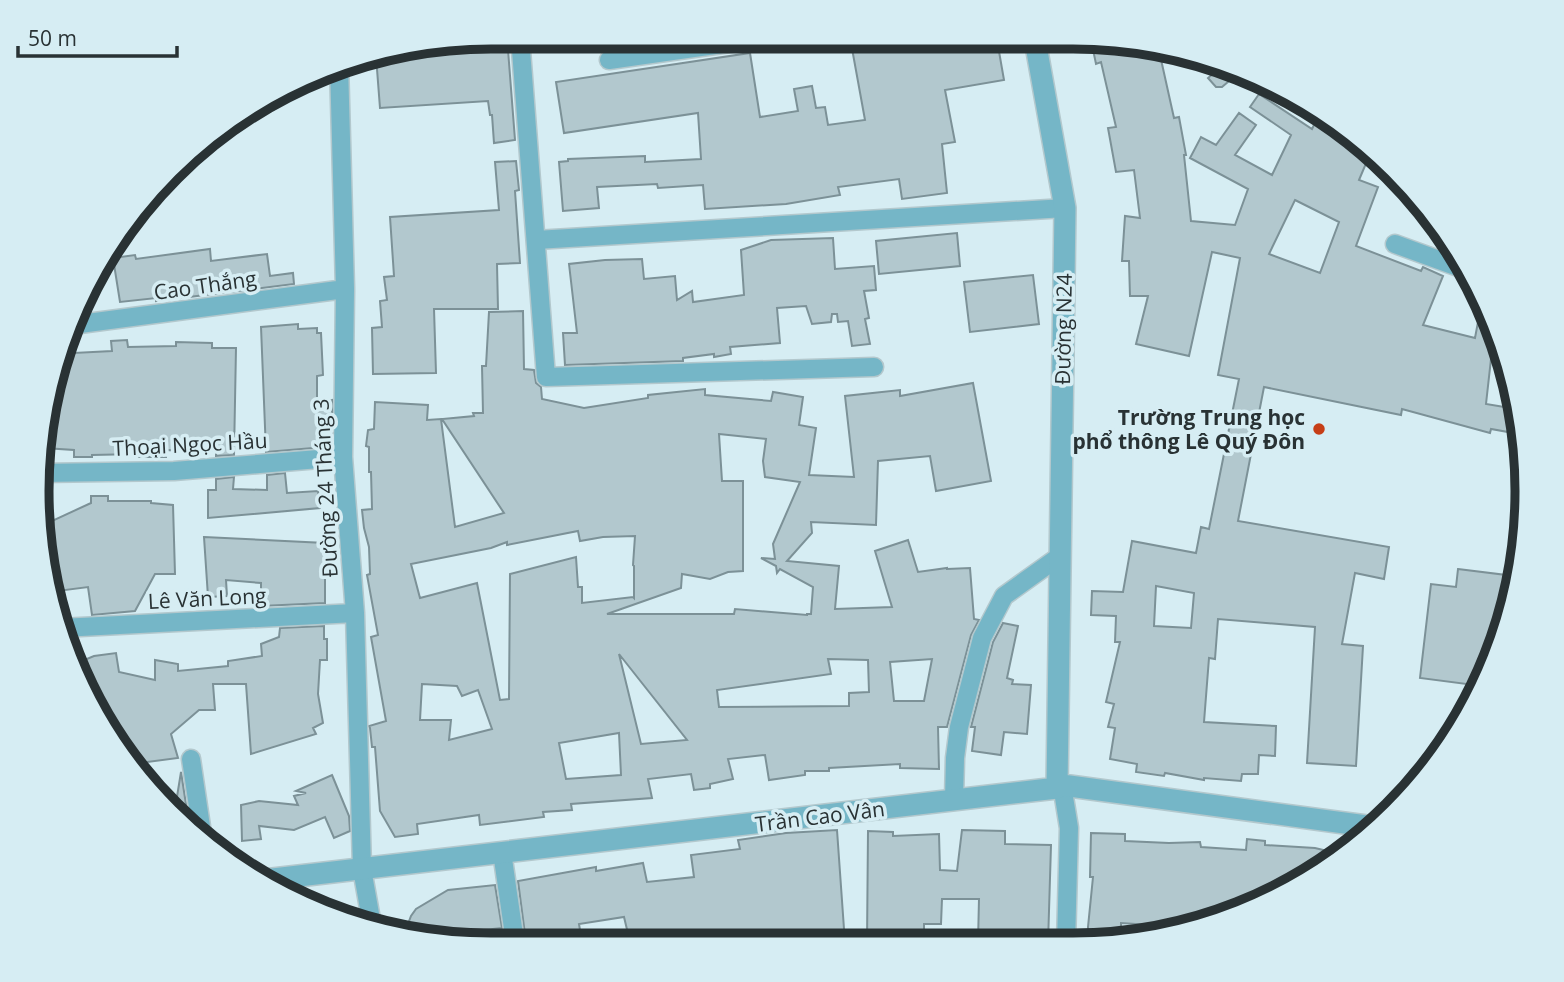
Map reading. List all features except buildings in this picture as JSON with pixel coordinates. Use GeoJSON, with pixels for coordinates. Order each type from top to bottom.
{"type":"FeatureCollection","features":[{"type":"Feature","properties":{"kind":"street"},"geometry":{"type":"LineString","coordinates":[[521,49],[546,377],[874,367]]}},
{"type":"Feature","properties":{"kind":"street"},"geometry":{"type":"LineString","coordinates":[[609,60],[687,49]]}},
{"type":"Feature","properties":{"kind":"street","name":"Đường N24"},"geometry":{"type":"LineString","coordinates":[[1037,49],[1065,208],[1060,787]]}},
{"type":"Feature","properties":{"kind":"street","name":"Đường 24 Tháng 3"},"geometry":{"type":"LineString","coordinates":[[339,76],[345,289],[342,457],[355,612],[362,869],[370,916]]}},
{"type":"Feature","properties":{"kind":"street"},"geometry":{"type":"LineString","coordinates":[[536,240],[1065,208]]}},
{"type":"Feature","properties":{"kind":"street"},"geometry":{"type":"LineString","coordinates":[[1395,244],[1453,265]]}},
{"type":"Feature","properties":{"kind":"street","name":"Cao Thắng"},"geometry":{"type":"LineString","coordinates":[[82,324],[345,289]]}},
{"type":"Feature","properties":{"kind":"street","name":"Thoại Ngọc Hầu"},"geometry":{"type":"LineString","coordinates":[[50,473],[174,471],[342,457]]}},
{"type":"Feature","properties":{"kind":"street"},"geometry":{"type":"LineString","coordinates":[[954,800],[959,727],[982,638],[1004,596],[1060,556]]}},
{"type":"Feature","properties":{"kind":"street","name":"Lê Văn Long"},"geometry":{"type":"LineString","coordinates":[[70,627],[355,612]]}},
{"type":"Feature","properties":{"kind":"street"},"geometry":{"type":"LineString","coordinates":[[191,759],[201,823]]}},
{"type":"Feature","properties":{"kind":"street"},"geometry":{"type":"LineString","coordinates":[[1060,787],[1069,828],[1066,933]]}},
{"type":"Feature","properties":{"kind":"street","name":"Trần Cao Vân"},"geometry":{"type":"LineString","coordinates":[[279,878],[1060,787],[1361,825]]}},
{"type":"Feature","properties":{"kind":"street"},"geometry":{"type":"LineString","coordinates":[[502,852],[514,933]]}},
{"type":"Feature","properties":{"kind":"place","name":"Trường Trung học phổ thông Lê Quý Đôn"},"geometry":{"type":"Point","coordinates":[1319,429]}}]}
